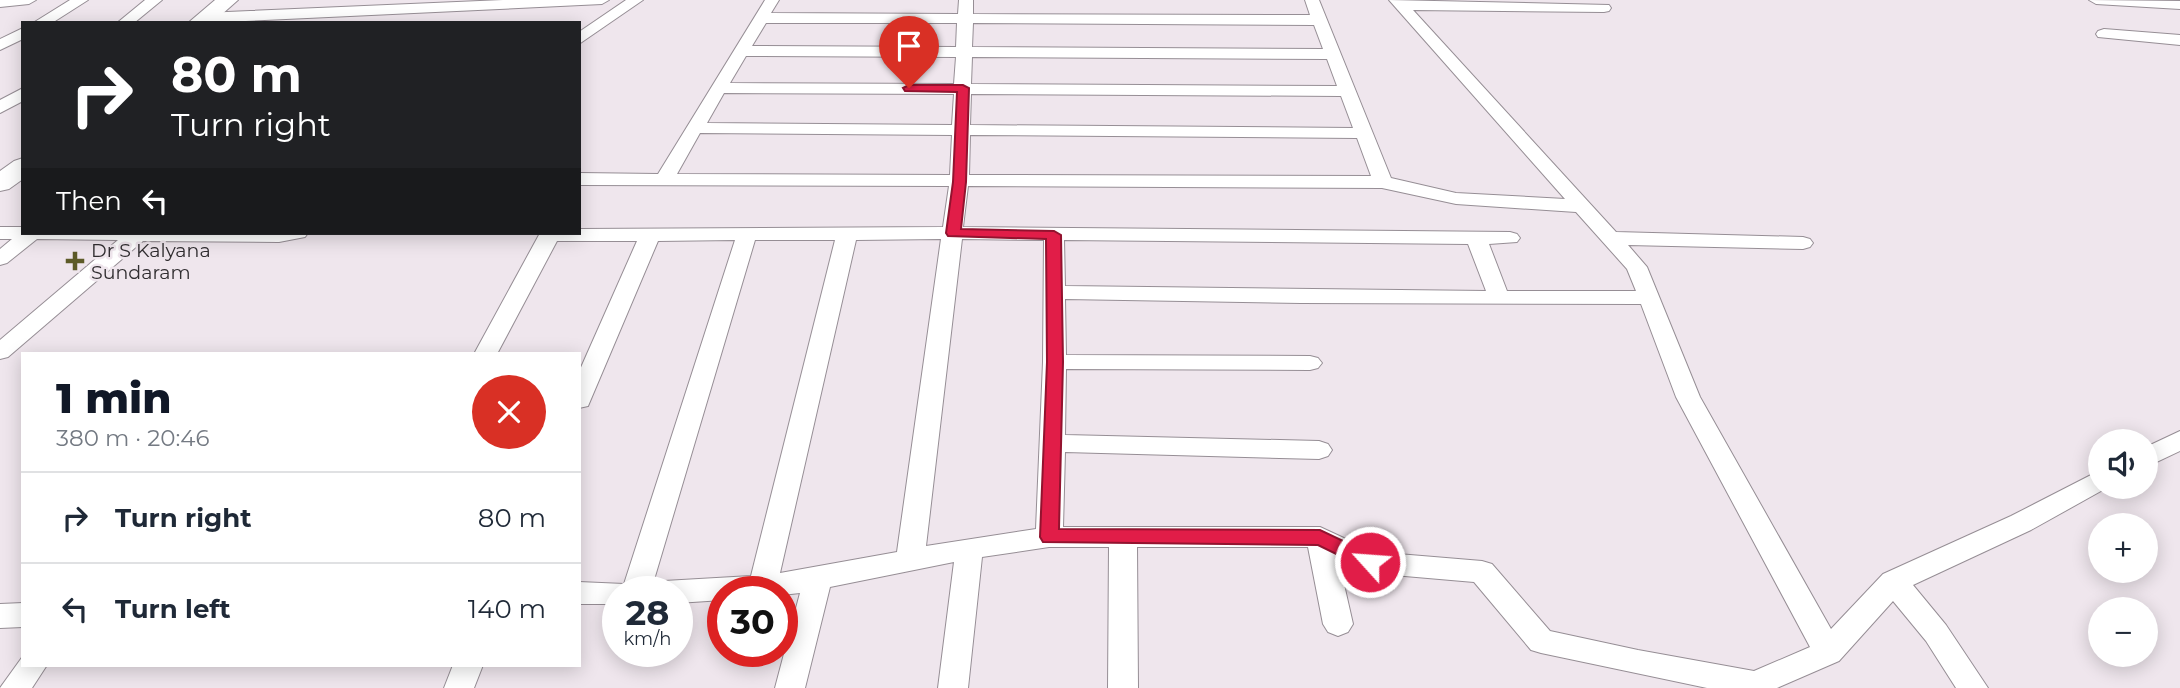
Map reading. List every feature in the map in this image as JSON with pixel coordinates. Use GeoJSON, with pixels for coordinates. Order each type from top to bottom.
{"type":"FeatureCollection","features":[{"type":"Feature","properties":{"kind":"main road"},"geometry":{"type":"LineString","coordinates":[[213,16],[244,0]]}},
{"type":"Feature","properties":{"kind":"street"},"geometry":{"type":"LineString","coordinates":[[0,3],[29,0]]}},
{"type":"Feature","properties":{"kind":"street"},"geometry":{"type":"LineString","coordinates":[[43,21],[80,0]]}},
{"type":"Feature","properties":{"kind":"street"},"geometry":{"type":"LineString","coordinates":[[127,21],[155,0]]}},
{"type":"Feature","properties":{"kind":"street"},"geometry":{"type":"LineString","coordinates":[[324,12],[355,0]]}},
{"type":"Feature","properties":{"kind":"street"},"geometry":{"type":"LineString","coordinates":[[213,16],[602,0]]}},
{"type":"Feature","properties":{"kind":"street"},"geometry":{"type":"LineString","coordinates":[[582,35],[636,0]]}},
{"type":"Feature","properties":{"kind":"street"},"geometry":{"type":"LineString","coordinates":[[664,179],[772,0]]}},
{"type":"Feature","properties":{"kind":"street"},"geometry":{"type":"LineString","coordinates":[[1312,0],[1383,182]]}},
{"type":"Feature","properties":{"kind":"street"},"geometry":{"type":"LineString","coordinates":[[2096,0],[2180,5]]}},
{"type":"Feature","properties":{"kind":"street"},"geometry":{"type":"LineString","coordinates":[[1398,2],[1604,8]]}},
{"type":"Feature","properties":{"kind":"street"},"geometry":{"type":"LineString","coordinates":[[1398,2],[1637,267],[1688,397],[1828,652]]}},
{"type":"Feature","properties":{"kind":"street"},"geometry":{"type":"LineString","coordinates":[[441,21],[453,6]]}},
{"type":"Feature","properties":{"kind":"street"},"geometry":{"type":"LineString","coordinates":[[762,18],[966,9],[1320,20]]}},
{"type":"Feature","properties":{"kind":"street"},"geometry":{"type":"LineString","coordinates":[[910,561],[960,182],[966,9]]}},
{"type":"Feature","properties":{"kind":"street"},"geometry":{"type":"LineString","coordinates":[[2104,34],[2180,40]]}},
{"type":"Feature","properties":{"kind":"street"},"geometry":{"type":"LineString","coordinates":[[0,45],[13,36]]}},
{"type":"Feature","properties":{"kind":"street"},"geometry":{"type":"LineString","coordinates":[[742,51],[1333,54]]}},
{"type":"Feature","properties":{"kind":"street"},"geometry":{"type":"LineString","coordinates":[[720,88],[1348,91]]}},
{"type":"Feature","properties":{"kind":"street"},"geometry":{"type":"LineString","coordinates":[[0,108],[21,94]]}},
{"type":"Feature","properties":{"kind":"street"},"geometry":{"type":"LineString","coordinates":[[696,128],[1364,133]]}},
{"type":"Feature","properties":{"kind":"street"},"geometry":{"type":"LineString","coordinates":[[581,180],[1383,182],[1402,189],[1440,195],[1583,206]]}},
{"type":"Feature","properties":{"kind":"street"},"geometry":{"type":"LineString","coordinates":[[0,233],[21,234]]}},
{"type":"Feature","properties":{"kind":"street"},"geometry":{"type":"LineString","coordinates":[[581,234],[953,233],[1510,238]]}},
{"type":"Feature","properties":{"kind":"street"},"geometry":{"type":"LineString","coordinates":[[641,576],[747,234]]}},
{"type":"Feature","properties":{"kind":"street"},"geometry":{"type":"LineString","coordinates":[[766,576],[847,234]]}},
{"type":"Feature","properties":{"kind":"street"},"geometry":{"type":"LineString","coordinates":[[0,259],[29,235]]}},
{"type":"Feature","properties":{"kind":"street"},"geometry":{"type":"LineString","coordinates":[[0,352],[137,235],[285,235]]}},
{"type":"Feature","properties":{"kind":"street"},"geometry":{"type":"LineString","coordinates":[[486,352],[549,235]]}},
{"type":"Feature","properties":{"kind":"street"},"geometry":{"type":"LineString","coordinates":[[581,395],[650,235]]}},
{"type":"Feature","properties":{"kind":"street"},"geometry":{"type":"LineString","coordinates":[[1049,537],[1055,362],[1054,235]]}},
{"type":"Feature","properties":{"kind":"street"},"geometry":{"type":"LineString","coordinates":[[1476,238],[1499,297]]}},
{"type":"Feature","properties":{"kind":"street"},"geometry":{"type":"LineString","coordinates":[[1611,238],[1803,243]]}},
{"type":"Feature","properties":{"kind":"street"},"geometry":{"type":"LineString","coordinates":[[1054,292],[1648,298]]}},
{"type":"Feature","properties":{"kind":"street"},"geometry":{"type":"LineString","coordinates":[[1055,362],[1310,363]]}},
{"type":"Feature","properties":{"kind":"street"},"geometry":{"type":"LineString","coordinates":[[2158,452],[2180,440]]}},
{"type":"Feature","properties":{"kind":"street"},"geometry":{"type":"LineString","coordinates":[[1052,443],[1319,450]]}},
{"type":"Feature","properties":{"kind":"street"},"geometry":{"type":"LineString","coordinates":[[798,582],[969,548],[1049,537],[1320,537],[1370,562],[1482,572],[1541,640],[1751,686],[1828,652],[1893,582],[2021,523],[2088,488]]}},
{"type":"Feature","properties":{"kind":"street"},"geometry":{"type":"LineString","coordinates":[[1123,537],[1123,688]]}},
{"type":"Feature","properties":{"kind":"street"},"geometry":{"type":"LineString","coordinates":[[1320,537],[1338,624]]}},
{"type":"Feature","properties":{"kind":"street"},"geometry":{"type":"LineString","coordinates":[[953,688],[969,548]]}},
{"type":"Feature","properties":{"kind":"street"},"geometry":{"type":"LineString","coordinates":[[790,688],[818,579]]}},
{"type":"Feature","properties":{"kind":"street"},"geometry":{"type":"LineString","coordinates":[[1893,582],[1936,634],[1973,688]]}},
{"type":"Feature","properties":{"kind":"street"},"geometry":{"type":"LineString","coordinates":[[581,593],[602,593]]}},
{"type":"Feature","properties":{"kind":"street"},"geometry":{"type":"LineString","coordinates":[[0,616],[21,615]]}},
{"type":"Feature","properties":{"kind":"street"},"geometry":{"type":"LineString","coordinates":[[15,688],[31,667]]}},
{"type":"Feature","properties":{"kind":"street"},"geometry":{"type":"LineString","coordinates":[[458,688],[467,667]]}},
{"type":"Feature","properties":{"kind":"place","name":"Dr S Kalyana Sundaram"},"geometry":{"type":"Point","coordinates":[75,261]}},
{"type":"Feature","properties":{"kind":"route"},"geometry":{"type":"LineString","coordinates":[[909,88],[963,88],[960,182],[953,233],[1054,235],[1055,362],[1049,537],[1320,537],[1370,562]]}}]}
